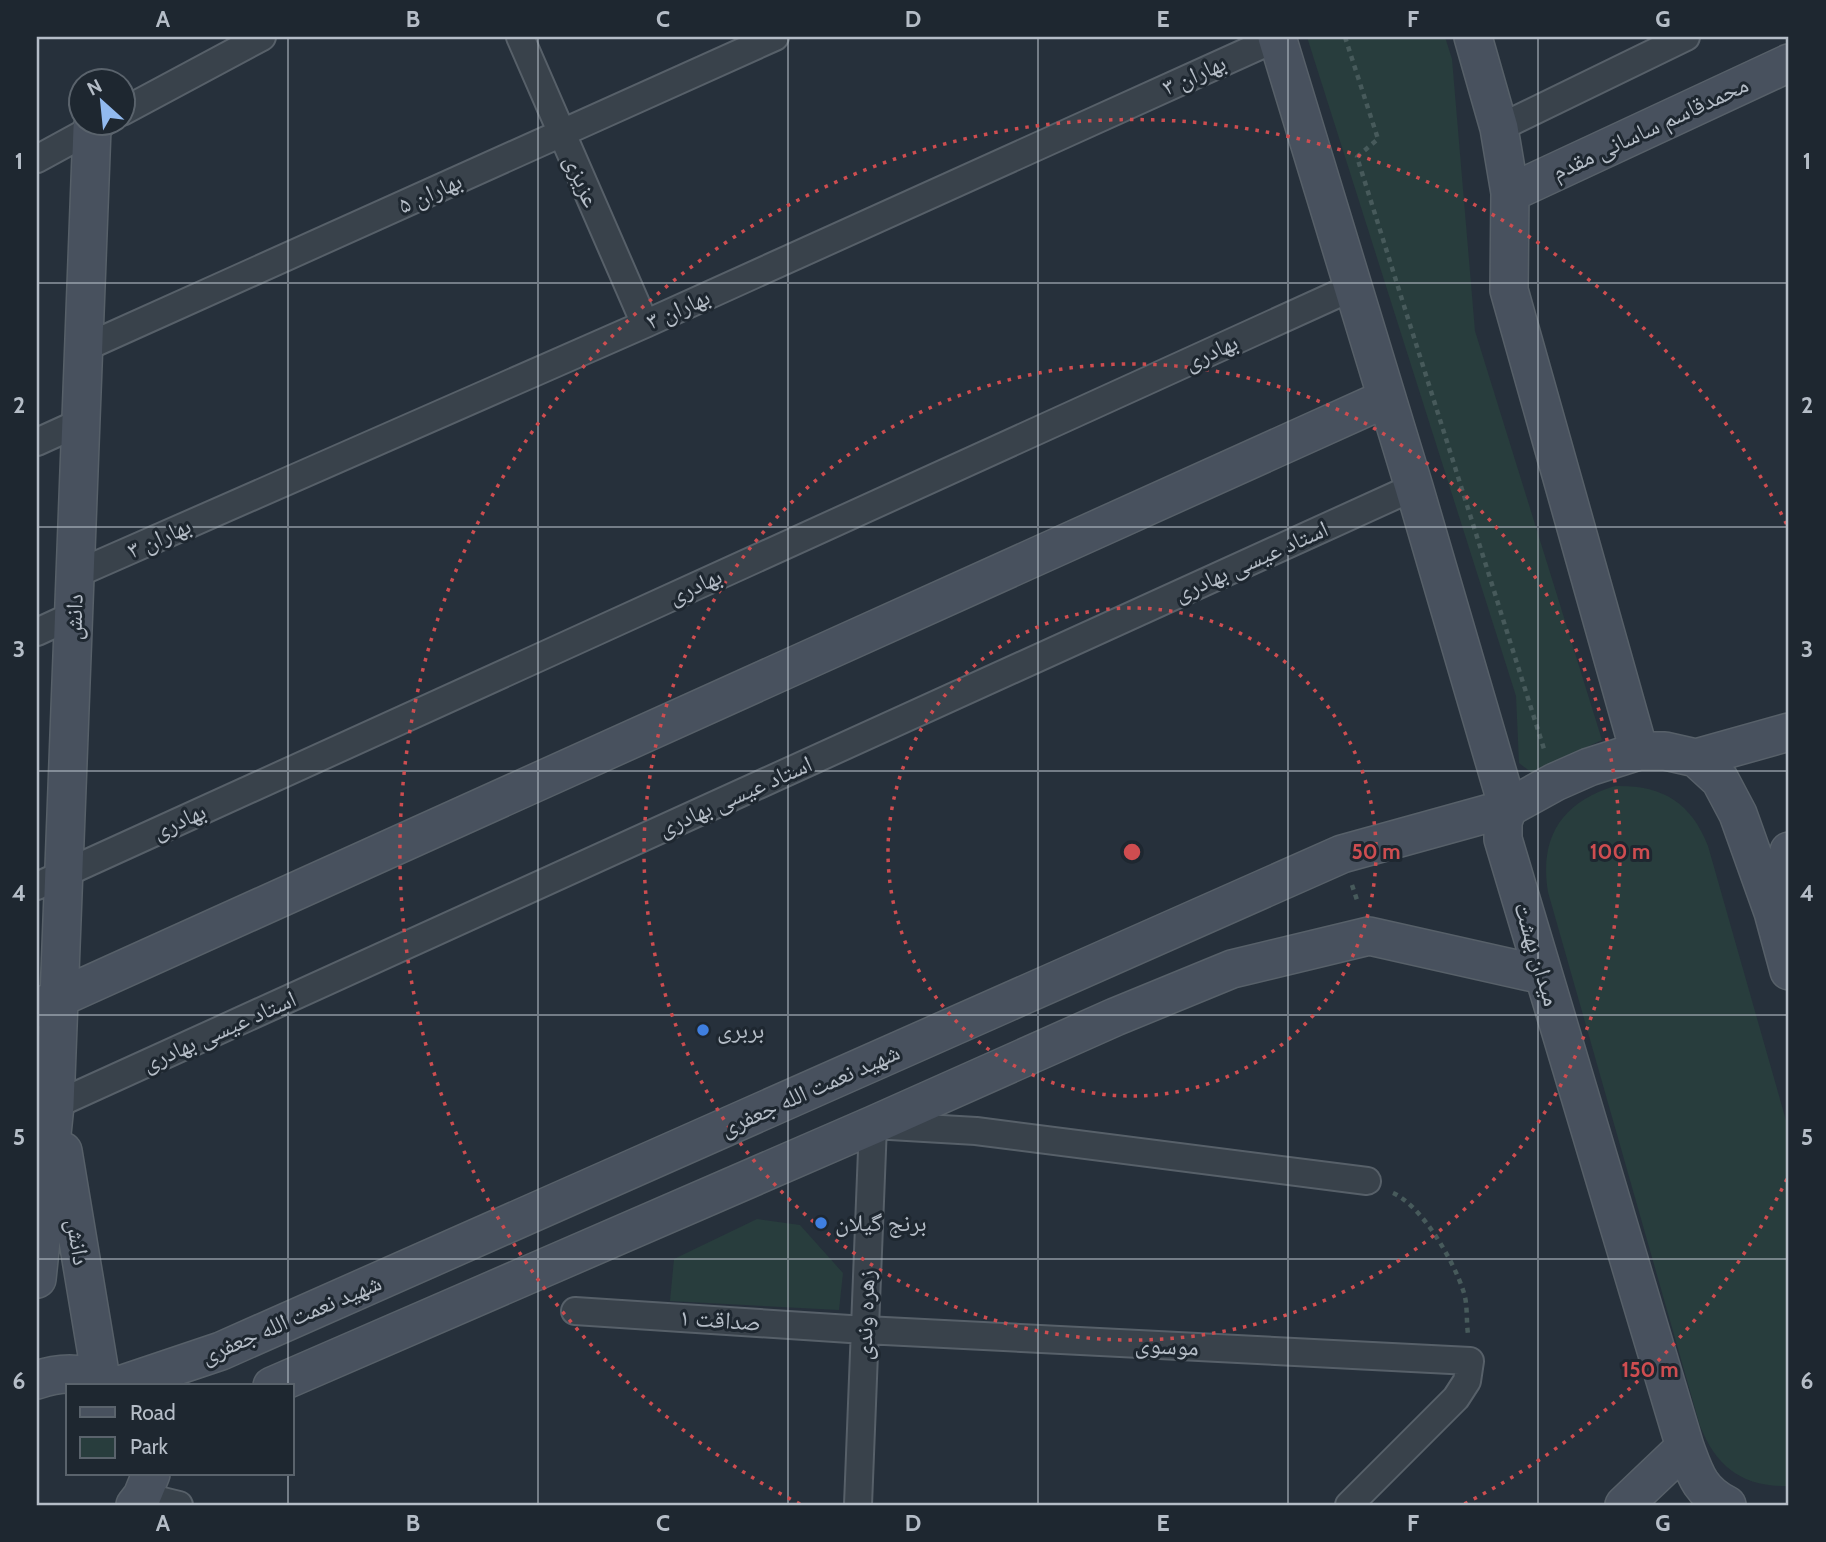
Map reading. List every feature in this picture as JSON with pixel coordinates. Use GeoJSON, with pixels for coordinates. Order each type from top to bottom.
{"type":"FeatureCollection","features":[{"type":"Feature","properties":{"kind":"street"},"geometry":{"type":"LineString","coordinates":[[136,105],[262,37]]}},
{"type":"Feature","properties":{"kind":"street","name":"عزیزی"},"geometry":{"type":"LineString","coordinates":[[520,37],[645,324]]}},
{"type":"Feature","properties":{"kind":"street","name":"بهاران ۵"},"geometry":{"type":"LineString","coordinates":[[84,348],[775,37]]}},
{"type":"Feature","properties":{"kind":"street"},"geometry":{"type":"LineString","coordinates":[[1277,37],[1508,808],[1589,767],[1639,751],[1665,751],[1696,758],[1789,732]]}},
{"type":"Feature","properties":{"kind":"street","name":"بهاران ۳"},"geometry":{"type":"LineString","coordinates":[[76,574],[645,324],[1277,37]]}},
{"type":"Feature","properties":{"kind":"street"},"geometry":{"type":"LineString","coordinates":[[1473,37],[1499,128],[1510,193],[1509,290],[1639,751]]}},
{"type":"Feature","properties":{"kind":"street"},"geometry":{"type":"LineString","coordinates":[[1499,128],[1686,37]]}},
{"type":"Feature","properties":{"kind":"street","name":"محمدقاسم ساسانی مقدم"},"geometry":{"type":"LineString","coordinates":[[1510,193],[1789,63]]}},
{"type":"Feature","properties":{"kind":"street"},"geometry":{"type":"LineString","coordinates":[[37,159],[79,136]]}},
{"type":"Feature","properties":{"kind":"street","name":"دانش"},"geometry":{"type":"LineString","coordinates":[[105,136],[84,348],[74,615],[50,879],[48,1003],[55,1105],[111,1384]]}},
{"type":"Feature","properties":{"kind":"street","name":"بهادری"},"geometry":{"type":"LineString","coordinates":[[50,879],[1353,287]]}},
{"type":"Feature","properties":{"kind":"street"},"geometry":{"type":"LineString","coordinates":[[48,1003],[1387,398]]}},
{"type":"Feature","properties":{"kind":"street"},"geometry":{"type":"LineString","coordinates":[[37,442],[81,422]]}},
{"type":"Feature","properties":{"kind":"street","name":"استاد عیسی بهادری"},"geometry":{"type":"LineString","coordinates":[[55,1105],[1414,487]]}},
{"type":"Feature","properties":{"kind":"street"},"geometry":{"type":"LineString","coordinates":[[37,632],[74,615]]}},
{"type":"Feature","properties":{"kind":"street"},"geometry":{"type":"LineString","coordinates":[[1696,758],[1720,780],[1738,814],[1773,912],[1789,971]]}},
{"type":"Feature","properties":{"kind":"street","name":"میدان بهشت"},"geometry":{"type":"LineString","coordinates":[[1508,808],[1503,822],[1503,839],[1685,1447],[1699,1483],[1727,1505]]}},
{"type":"Feature","properties":{"kind":"street","name":"شهید نعمت الله جعفری"},"geometry":{"type":"LineString","coordinates":[[111,1384],[221,1351],[1342,854],[1508,808]]}},
{"type":"Feature","properties":{"kind":"street"},"geometry":{"type":"LineString","coordinates":[[1773,912],[1789,851]]}},
{"type":"Feature","properties":{"kind":"street"},"geometry":{"type":"LineString","coordinates":[[277,1384],[1115,1017],[1232,969],[1369,936],[1543,975]]}},
{"type":"Feature","properties":{"kind":"street","name":"دانش"},"geometry":{"type":"LineString","coordinates":[[37,1279],[55,1105]]}},
{"type":"Feature","properties":{"kind":"street"},"geometry":{"type":"LineString","coordinates":[[873,1125],[976,1131],[1367,1181]]}},
{"type":"Feature","properties":{"kind":"street","name":"زهره وندی"},"geometry":{"type":"LineString","coordinates":[[858,1505],[873,1125]]}},
{"type":"Feature","properties":{"kind":"street","name":"صداقت ۱"},"geometry":{"type":"LineString","coordinates":[[575,1311],[865,1330]]}},
{"type":"Feature","properties":{"kind":"street","name":"موسوی"},"geometry":{"type":"LineString","coordinates":[[865,1330],[1470,1361]]}},
{"type":"Feature","properties":{"kind":"street"},"geometry":{"type":"LineString","coordinates":[[1349,1505],[1456,1398],[1467,1381],[1470,1361]]}},
{"type":"Feature","properties":{"kind":"street"},"geometry":{"type":"LineString","coordinates":[[37,1380],[59,1373],[80,1373],[111,1384]]}},
{"type":"Feature","properties":{"kind":"street"},"geometry":{"type":"LineString","coordinates":[[1624,1505],[1685,1447]]}},
{"type":"Feature","properties":{"kind":"street"},"geometry":{"type":"LineString","coordinates":[[142,1492],[179,1505]]}},
{"type":"Feature","properties":{"kind":"path"},"geometry":{"type":"LineString","coordinates":[[1345,37],[1378,139],[1357,157],[1555,782]]}},
{"type":"Feature","properties":{"kind":"path"},"geometry":{"type":"LineString","coordinates":[[1350,878],[1360,908]]}},
{"type":"Feature","properties":{"kind":"path"},"geometry":{"type":"LineString","coordinates":[[1367,1181],[1402,1197],[1425,1221],[1445,1253],[1464,1291],[1470,1361]]}},
{"type":"Feature","properties":{"kind":"green space"},"geometry":{"type":"Polygon","coordinates":[[[1307,37],[1445,37],[1452,59],[1475,331],[1602,740],[1532,773],[1519,763],[1516,696],[1307,37]]]}},
{"type":"Feature","properties":{"kind":"green space"},"geometry":{"type":"Polygon","coordinates":[[[1615,786],[1647,789],[1673,799],[1693,818],[1701,831],[1708,846],[1789,1131],[1789,1486],[1758,1483],[1734,1472],[1715,1453],[1700,1426],[1548,892],[1547,854],[1558,824],[1581,802],[1615,786]]]}},
{"type":"Feature","properties":{"kind":"green space"},"geometry":{"type":"Polygon","coordinates":[[[757,1219],[800,1225],[843,1273],[839,1310],[670,1301],[674,1259],[757,1219]]]}},
{"type":"Feature","properties":{"kind":"place","name":"بربری"},"geometry":{"type":"Point","coordinates":[703,1030]}},
{"type":"Feature","properties":{"kind":"place","name":"برنج گیلان"},"geometry":{"type":"Point","coordinates":[821,1223]}}]}
